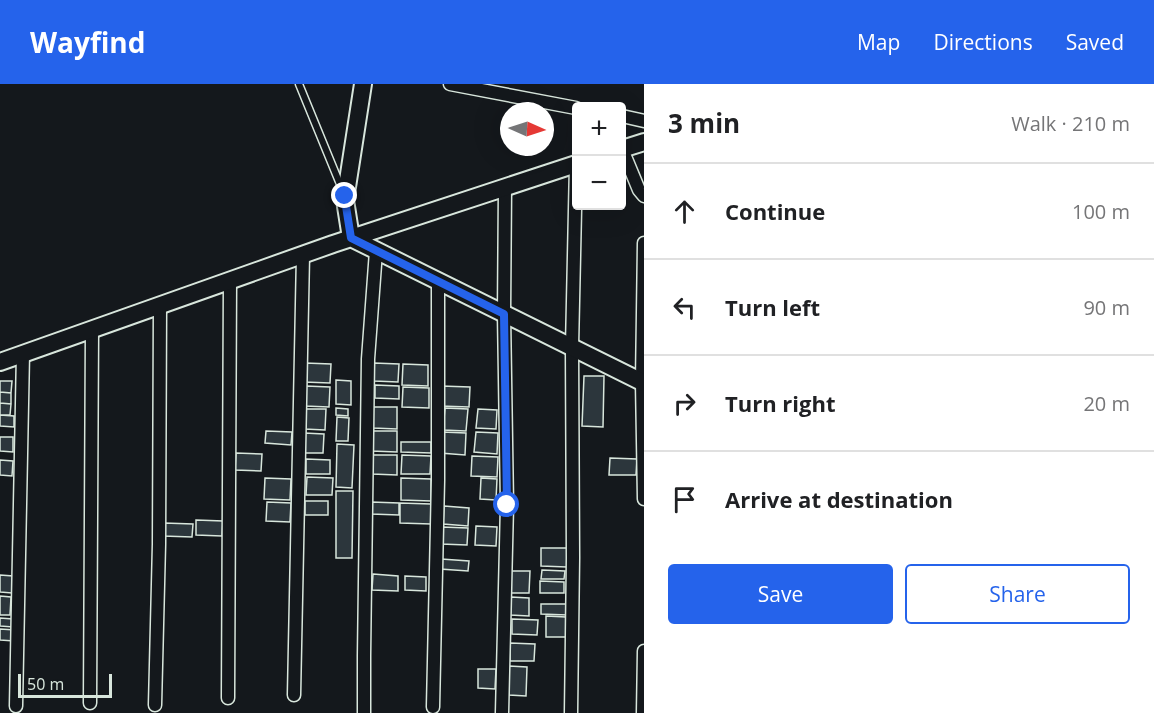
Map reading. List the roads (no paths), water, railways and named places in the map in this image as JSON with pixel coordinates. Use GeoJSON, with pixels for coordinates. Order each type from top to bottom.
{"type":"FeatureCollection","features":[{"type":"Feature","properties":{"kind":"main road"},"geometry":{"type":"LineString","coordinates":[[351,238],[345,196],[363,84]]}},
{"type":"Feature","properties":{"kind":"main road"},"geometry":{"type":"LineString","coordinates":[[626,147],[644,142]]}},
{"type":"Feature","properties":{"kind":"main road"},"geometry":{"type":"LineString","coordinates":[[0,362],[351,238],[572,165]]}},
{"type":"Feature","properties":{"kind":"main road"},"geometry":{"type":"LineString","coordinates":[[351,238],[643,382]]}},
{"type":"Feature","properties":{"kind":"street"},"geometry":{"type":"LineString","coordinates":[[450,84],[572,107]]}},
{"type":"Feature","properties":{"kind":"street"},"geometry":{"type":"LineString","coordinates":[[626,117],[644,121]]}},
{"type":"Feature","properties":{"kind":"street"},"geometry":{"type":"LineString","coordinates":[[624,156],[644,196]]}},
{"type":"Feature","properties":{"kind":"street"},"geometry":{"type":"LineString","coordinates":[[502,713],[507,505],[504,314],[506,187]]}},
{"type":"Feature","properties":{"kind":"street"},"geometry":{"type":"LineString","coordinates":[[571,713],[572,347],[575,210]]}},
{"type":"Feature","properties":{"kind":"street"},"geometry":{"type":"LineString","coordinates":[[644,243],[644,499]]}},
{"type":"Feature","properties":{"kind":"street"},"geometry":{"type":"LineString","coordinates":[[364,713],[368,359],[376,251]]}},
{"type":"Feature","properties":{"kind":"street"},"geometry":{"type":"LineString","coordinates":[[294,695],[303,255]]}},
{"type":"Feature","properties":{"kind":"street"},"geometry":{"type":"LineString","coordinates":[[228,699],[230,281]]}},
{"type":"Feature","properties":{"kind":"street"},"geometry":{"type":"LineString","coordinates":[[433,707],[438,480],[438,282]]}},
{"type":"Feature","properties":{"kind":"street"},"geometry":{"type":"LineString","coordinates":[[155,705],[159,544],[160,305]]}},
{"type":"Feature","properties":{"kind":"street"},"geometry":{"type":"LineString","coordinates":[[90,703],[92,329]]}},
{"type":"Feature","properties":{"kind":"street"},"geometry":{"type":"LineString","coordinates":[[16,706],[23,353]]}},
{"type":"Feature","properties":{"kind":"street"},"geometry":{"type":"LineString","coordinates":[[643,713],[644,651]]}},
{"type":"Feature","properties":{"kind":"lane"},"geometry":{"type":"LineString","coordinates":[[299,84],[345,196]]}}]}
